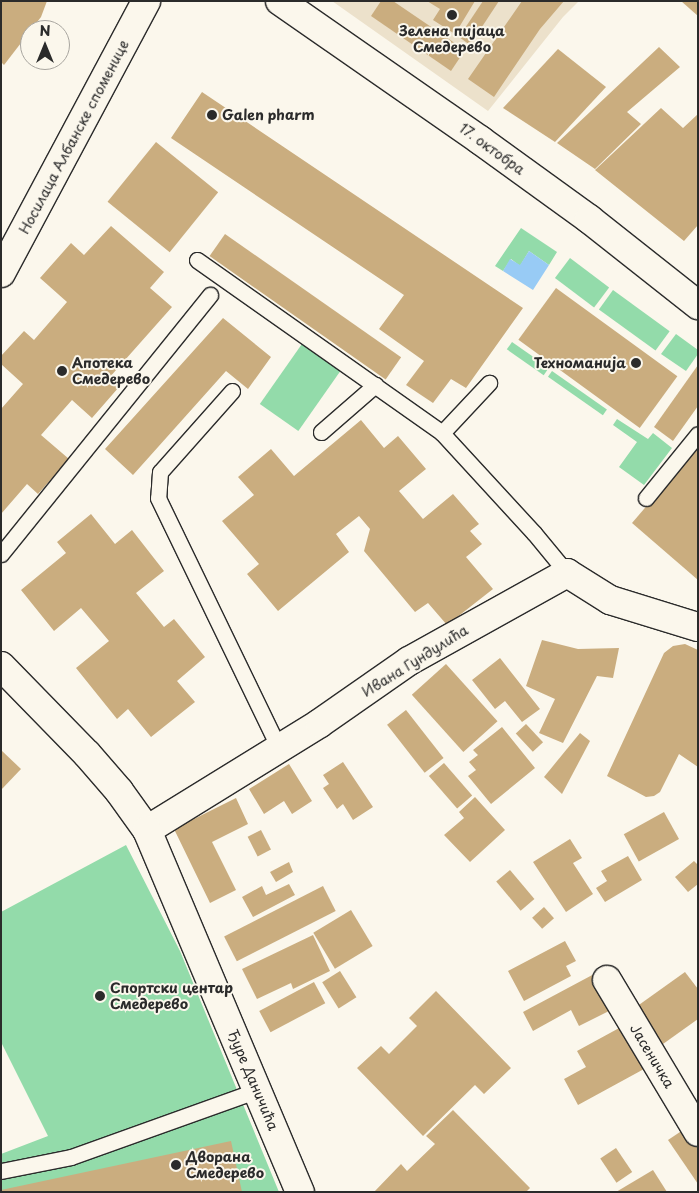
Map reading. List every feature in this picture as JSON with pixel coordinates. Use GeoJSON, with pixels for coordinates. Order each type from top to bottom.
{"type":"FeatureCollection","features":[{"type":"Feature","properties":{"kind":"street","name":"Носилаца Албанске споменице"},"geometry":{"type":"LineString","coordinates":[[1,273],[146,1]]}},
{"type":"Feature","properties":{"kind":"street","name":"17. октобра"},"geometry":{"type":"LineString","coordinates":[[280,1],[511,163],[588,219],[698,304]]}},
{"type":"Feature","properties":{"kind":"street","name":"Ивана Гундулића"},"geometry":{"type":"LineString","coordinates":[[147,830],[320,723],[409,661],[567,573]]}},
{"type":"Feature","properties":{"kind":"street"},"geometry":{"type":"LineString","coordinates":[[567,573],[610,600],[698,627]]}},
{"type":"Feature","properties":{"kind":"street","name":"Ђуре Даничића"},"geometry":{"type":"LineString","coordinates":[[1,666],[88,754],[147,830],[300,1192]]}},
{"type":"Feature","properties":{"kind":"street","name":"Јасеничка"},"geometry":{"type":"LineString","coordinates":[[607,980],[698,1132]]}},
{"type":"Feature","properties":{"kind":"lane"},"geometry":{"type":"LineString","coordinates":[[197,260],[442,433],[534,533],[567,573]]}},
{"type":"Feature","properties":{"kind":"lane"},"geometry":{"type":"LineString","coordinates":[[1,554],[210,295]]}},
{"type":"Feature","properties":{"kind":"lane"},"geometry":{"type":"LineString","coordinates":[[442,433],[489,384]]}},
{"type":"Feature","properties":{"kind":"lane"},"geometry":{"type":"LineString","coordinates":[[321,432],[375,385]]}},
{"type":"Feature","properties":{"kind":"lane"},"geometry":{"type":"LineString","coordinates":[[232,391],[160,472],[158,498],[279,748]]}},
{"type":"Feature","properties":{"kind":"lane"},"geometry":{"type":"LineString","coordinates":[[646,498],[698,434]]}},
{"type":"Feature","properties":{"kind":"lane"},"geometry":{"type":"LineString","coordinates":[[1,1171],[71,1157],[258,1090]]}},
{"type":"Feature","properties":{"kind":"shaded area"},"geometry":{"type":"Polygon","coordinates":[[[332,1],[579,1],[563,17],[488,111],[332,1]]]}},
{"type":"Feature","properties":{"kind":"green space"},"geometry":{"type":"Polygon","coordinates":[[[521,228],[557,252],[549,265],[529,251],[520,266],[511,259],[503,271],[495,266],[521,228]]]}},
{"type":"Feature","properties":{"kind":"green space"},"geometry":{"type":"Polygon","coordinates":[[[570,258],[609,287],[594,307],[555,278],[570,258]]]}},
{"type":"Feature","properties":{"kind":"green space"},"geometry":{"type":"Polygon","coordinates":[[[613,290],[670,331],[656,351],[599,309],[613,290]]]}},
{"type":"Feature","properties":{"kind":"green space"},"geometry":{"type":"Polygon","coordinates":[[[676,334],[698,350],[698,354],[686,371],[661,354],[676,334]]]}},
{"type":"Feature","properties":{"kind":"green space"},"geometry":{"type":"Polygon","coordinates":[[[304,341],[343,368],[298,431],[260,404],[304,341]]]}},
{"type":"Feature","properties":{"kind":"green space"},"geometry":{"type":"Polygon","coordinates":[[[512,342],[549,368],[544,375],[507,349],[512,342]]]}},
{"type":"Feature","properties":{"kind":"green space"},"geometry":{"type":"Polygon","coordinates":[[[552,371],[607,409],[603,415],[548,377],[552,371]]]}},
{"type":"Feature","properties":{"kind":"green space"},"geometry":{"type":"Polygon","coordinates":[[[617,419],[648,439],[653,433],[672,448],[644,485],[619,467],[637,442],[613,425],[617,419]]]}},
{"type":"Feature","properties":{"kind":"green space","name":"Спортски центар Смедерево"},"geometry":{"type":"Polygon","coordinates":[[[126,845],[180,951],[279,1192],[1,1192],[1,1154],[48,1136],[1,1042],[1,912],[126,845]]]}},
{"type":"Feature","properties":{"kind":"water"},"geometry":{"type":"Polygon","coordinates":[[[529,251],[549,265],[533,290],[503,271],[510,259],[520,265],[529,251]]]}},
{"type":"Feature","properties":{"kind":"building"},"geometry":{"type":"Polygon","coordinates":[[[1,1],[47,1],[39,20],[20,20],[20,44],[4,65],[1,62],[1,1]]]}},
{"type":"Feature","properties":{"kind":"building"},"geometry":{"type":"Polygon","coordinates":[[[381,1],[393,1],[465,50],[451,71],[371,16],[381,1]]]}},
{"type":"Feature","properties":{"kind":"building","name":"Зелена пијаца Смедерево"},"geometry":{"type":"Polygon","coordinates":[[[427,1],[475,1],[455,34],[433,20],[440,9],[427,1]]]}},
{"type":"Feature","properties":{"kind":"building"},"geometry":{"type":"Polygon","coordinates":[[[483,1],[499,1],[470,45],[459,37],[483,1]]]}},
{"type":"Feature","properties":{"kind":"building"},"geometry":{"type":"Polygon","coordinates":[[[522,1],[564,1],[540,29],[494,97],[468,79],[522,1]]]}},
{"type":"Feature","properties":{"kind":"building"},"geometry":{"type":"Polygon","coordinates":[[[681,1],[698,1],[698,16],[681,1]]]}},
{"type":"Feature","properties":{"kind":"building"},"geometry":{"type":"Polygon","coordinates":[[[659,47],[680,67],[627,112],[641,124],[595,169],[557,143],[659,47]]]}},
{"type":"Feature","properties":{"kind":"building"},"geometry":{"type":"Polygon","coordinates":[[[558,49],[606,87],[555,142],[503,108],[558,49]]]}},
{"type":"Feature","properties":{"kind":"building"},"geometry":{"type":"Polygon","coordinates":[[[202,92],[523,308],[466,388],[451,379],[433,403],[406,385],[424,361],[379,329],[404,295],[171,138],[202,92]]]}},
{"type":"Feature","properties":{"kind":"building"},"geometry":{"type":"Polygon","coordinates":[[[661,108],[683,128],[698,114],[698,225],[684,241],[595,170],[661,108]]]}},
{"type":"Feature","properties":{"kind":"building"},"geometry":{"type":"Polygon","coordinates":[[[156,142],[218,192],[170,252],[108,202],[156,142]]]}},
{"type":"Feature","properties":{"kind":"building","name":"Апотека Смедерево"},"geometry":{"type":"Polygon","coordinates":[[[111,226],[164,272],[150,288],[172,307],[109,378],[119,387],[92,418],[72,400],[41,435],[69,459],[38,494],[27,484],[1,514],[1,409],[23,384],[1,364],[1,356],[24,331],[34,340],[67,302],[40,278],[71,243],[84,255],[111,226]]]}},
{"type":"Feature","properties":{"kind":"building"},"geometry":{"type":"Polygon","coordinates":[[[225,234],[401,357],[386,379],[210,256],[225,234]]]}},
{"type":"Feature","properties":{"kind":"building"},"geometry":{"type":"Polygon","coordinates":[[[556,288],[677,376],[640,428],[518,340],[556,288]]]}},
{"type":"Feature","properties":{"kind":"building"},"geometry":{"type":"Polygon","coordinates":[[[223,318],[271,357],[248,389],[226,371],[133,475],[105,449],[223,318]]]}},
{"type":"Feature","properties":{"kind":"building"},"geometry":{"type":"Polygon","coordinates":[[[698,365],[698,406],[673,441],[654,427],[698,365]]]}},
{"type":"Feature","properties":{"kind":"building"},"geometry":{"type":"Polygon","coordinates":[[[361,420],[384,448],[398,436],[426,469],[399,491],[423,519],[453,494],[479,524],[470,531],[482,544],[466,557],[493,589],[447,625],[428,603],[415,612],[364,551],[370,529],[359,516],[336,534],[349,552],[278,611],[247,574],[259,564],[222,521],[254,495],[238,477],[271,449],[294,476],[361,420]]]}},
{"type":"Feature","properties":{"kind":"building"},"geometry":{"type":"Polygon","coordinates":[[[698,446],[698,580],[632,523],[698,446]]]}},
{"type":"Feature","properties":{"kind":"building"},"geometry":{"type":"Polygon","coordinates":[[[91,514],[115,544],[132,530],[164,571],[136,593],[164,627],[174,619],[205,657],[177,681],[195,702],[151,737],[128,709],[117,719],[76,668],[109,641],[81,608],[54,631],[21,590],[66,553],[57,542],[91,514]]]}},
{"type":"Feature","properties":{"kind":"building"},"geometry":{"type":"Polygon","coordinates":[[[542,640],[578,649],[619,648],[613,678],[597,676],[563,743],[539,733],[555,699],[526,686],[542,640]]]}},
{"type":"Feature","properties":{"kind":"building"},"geometry":{"type":"Polygon","coordinates":[[[685,644],[698,650],[698,767],[679,754],[660,792],[654,796],[646,797],[607,776],[664,653],[673,646],[685,644]]]}},
{"type":"Feature","properties":{"kind":"building"},"geometry":{"type":"Polygon","coordinates":[[[500,658],[540,709],[522,722],[505,701],[495,709],[472,680],[500,658]]]}},
{"type":"Feature","properties":{"kind":"building"},"geometry":{"type":"Polygon","coordinates":[[[446,664],[498,721],[463,752],[412,695],[446,664]]]}},
{"type":"Feature","properties":{"kind":"building"},"geometry":{"type":"Polygon","coordinates":[[[406,710],[444,758],[425,773],[387,725],[406,710]]]}},
{"type":"Feature","properties":{"kind":"building"},"geometry":{"type":"Polygon","coordinates":[[[526,724],[543,742],[533,752],[516,734],[526,724]]]}},
{"type":"Feature","properties":{"kind":"building"},"geometry":{"type":"Polygon","coordinates":[[[502,727],[535,768],[491,804],[468,776],[476,770],[469,762],[478,755],[473,750],[502,727]]]}},
{"type":"Feature","properties":{"kind":"building"},"geometry":{"type":"Polygon","coordinates":[[[580,733],[590,741],[562,794],[544,777],[580,733]]]}},
{"type":"Feature","properties":{"kind":"building"},"geometry":{"type":"Polygon","coordinates":[[[1,750],[21,769],[1,790],[1,750]]]}},
{"type":"Feature","properties":{"kind":"building"},"geometry":{"type":"Polygon","coordinates":[[[343,762],[373,807],[353,820],[343,804],[337,809],[323,788],[329,784],[323,775],[343,762]]]}},
{"type":"Feature","properties":{"kind":"building"},"geometry":{"type":"Polygon","coordinates":[[[444,763],[472,795],[457,809],[429,776],[444,763]]]}},
{"type":"Feature","properties":{"kind":"building"},"geometry":{"type":"Polygon","coordinates":[[[289,764],[312,801],[292,814],[284,801],[264,814],[249,789],[289,764]]]}},
{"type":"Feature","properties":{"kind":"building"},"geometry":{"type":"Polygon","coordinates":[[[475,797],[505,830],[470,862],[444,835],[464,818],[459,812],[475,797]]]}},
{"type":"Feature","properties":{"kind":"building"},"geometry":{"type":"Polygon","coordinates":[[[236,798],[248,824],[212,842],[236,890],[210,903],[174,829],[236,798]]]}},
{"type":"Feature","properties":{"kind":"building"},"geometry":{"type":"Polygon","coordinates":[[[664,812],[679,839],[639,861],[624,834],[664,812]]]}},
{"type":"Feature","properties":{"kind":"building"},"geometry":{"type":"Polygon","coordinates":[[[261,830],[271,850],[258,856],[248,837],[261,830]]]}},
{"type":"Feature","properties":{"kind":"building"},"geometry":{"type":"Polygon","coordinates":[[[570,839],[582,858],[573,863],[593,894],[566,912],[533,862],[570,839]]]}},
{"type":"Feature","properties":{"kind":"building"},"geometry":{"type":"Polygon","coordinates":[[[628,856],[642,880],[605,902],[596,888],[607,881],[601,871],[628,856]]]}},
{"type":"Feature","properties":{"kind":"building"},"geometry":{"type":"Polygon","coordinates":[[[694,861],[698,865],[698,884],[688,892],[675,877],[694,861]]]}},
{"type":"Feature","properties":{"kind":"building"},"geometry":{"type":"Polygon","coordinates":[[[289,862],[293,872],[276,882],[270,872],[289,862]]]}},
{"type":"Feature","properties":{"kind":"building"},"geometry":{"type":"Polygon","coordinates":[[[510,870],[534,899],[521,911],[496,882],[510,870]]]}},
{"type":"Feature","properties":{"kind":"building"},"geometry":{"type":"Polygon","coordinates":[[[289,884],[295,895],[253,917],[242,897],[262,886],[266,895],[289,884]]]}},
{"type":"Feature","properties":{"kind":"building"},"geometry":{"type":"Polygon","coordinates":[[[323,886],[336,911],[237,961],[224,936],[323,886]]]}},
{"type":"Feature","properties":{"kind":"building"},"geometry":{"type":"Polygon","coordinates":[[[544,907],[554,918],[542,929],[532,918],[544,907]]]}},
{"type":"Feature","properties":{"kind":"building"},"geometry":{"type":"Polygon","coordinates":[[[351,910],[373,946],[335,969],[313,933],[351,910]]]}},
{"type":"Feature","properties":{"kind":"building"},"geometry":{"type":"Polygon","coordinates":[[[313,935],[330,971],[293,989],[291,983],[257,999],[242,969],[313,935]]]}},
{"type":"Feature","properties":{"kind":"building"},"geometry":{"type":"Polygon","coordinates":[[[565,941],[576,961],[566,966],[571,976],[524,1001],[508,971],[565,941]]]}},
{"type":"Feature","properties":{"kind":"building"},"geometry":{"type":"Polygon","coordinates":[[[340,971],[356,997],[339,1008],[322,982],[340,971]]]}},
{"type":"Feature","properties":{"kind":"building"},"geometry":{"type":"Polygon","coordinates":[[[685,972],[698,989],[698,1019],[663,1044],[636,1007],[685,972]]]}},
{"type":"Feature","properties":{"kind":"building"},"geometry":{"type":"Polygon","coordinates":[[[596,973],[615,1008],[579,1026],[571,1010],[533,1031],[523,1012],[596,973]]]}},
{"type":"Feature","properties":{"kind":"building"},"geometry":{"type":"Polygon","coordinates":[[[314,982],[325,1003],[271,1032],[259,1011],[314,982]]]}},
{"type":"Feature","properties":{"kind":"building"},"geometry":{"type":"Polygon","coordinates":[[[436,991],[511,1068],[484,1094],[475,1085],[423,1136],[357,1068],[381,1046],[389,1054],[417,1026],[409,1018],[436,991]]]}},
{"type":"Feature","properties":{"kind":"building"},"geometry":{"type":"Polygon","coordinates":[[[621,1027],[644,1069],[578,1105],[564,1079],[586,1067],[577,1051],[621,1027]]]}},
{"type":"Feature","properties":{"kind":"building"},"geometry":{"type":"Polygon","coordinates":[[[453,1110],[530,1188],[526,1192],[374,1192],[401,1164],[407,1171],[435,1144],[426,1136],[453,1110]]]}},
{"type":"Feature","properties":{"kind":"building"},"geometry":{"type":"Polygon","coordinates":[[[686,1128],[698,1145],[698,1184],[668,1140],[686,1128]]]}},
{"type":"Feature","properties":{"kind":"building","name":"Дворана Смедерево"},"geometry":{"type":"Polygon","coordinates":[[[231,1141],[242,1192],[1,1192],[1,1190],[231,1141]]]}},
{"type":"Feature","properties":{"kind":"building"},"geometry":{"type":"Polygon","coordinates":[[[616,1148],[632,1172],[616,1183],[600,1159],[616,1148]]]}},
{"type":"Feature","properties":{"kind":"building"},"geometry":{"type":"Polygon","coordinates":[[[653,1170],[667,1192],[616,1192],[653,1170]]]}},
{"type":"Feature","properties":{"kind":"place","name":"Зелена пијаца Смедерево"},"geometry":{"type":"Point","coordinates":[452,15]}},
{"type":"Feature","properties":{"kind":"place","name":"Galen pharm"},"geometry":{"type":"Point","coordinates":[212,115]}},
{"type":"Feature","properties":{"kind":"place","name":"Техноманија"},"geometry":{"type":"Point","coordinates":[636,363]}},
{"type":"Feature","properties":{"kind":"place","name":"Апотека Смедерево"},"geometry":{"type":"Point","coordinates":[62,371]}},
{"type":"Feature","properties":{"kind":"place","name":"Спортски центар Смедерево"},"geometry":{"type":"Point","coordinates":[100,996]}},
{"type":"Feature","properties":{"kind":"place","name":"Дворана Смедерево"},"geometry":{"type":"Point","coordinates":[176,1165]}}]}
